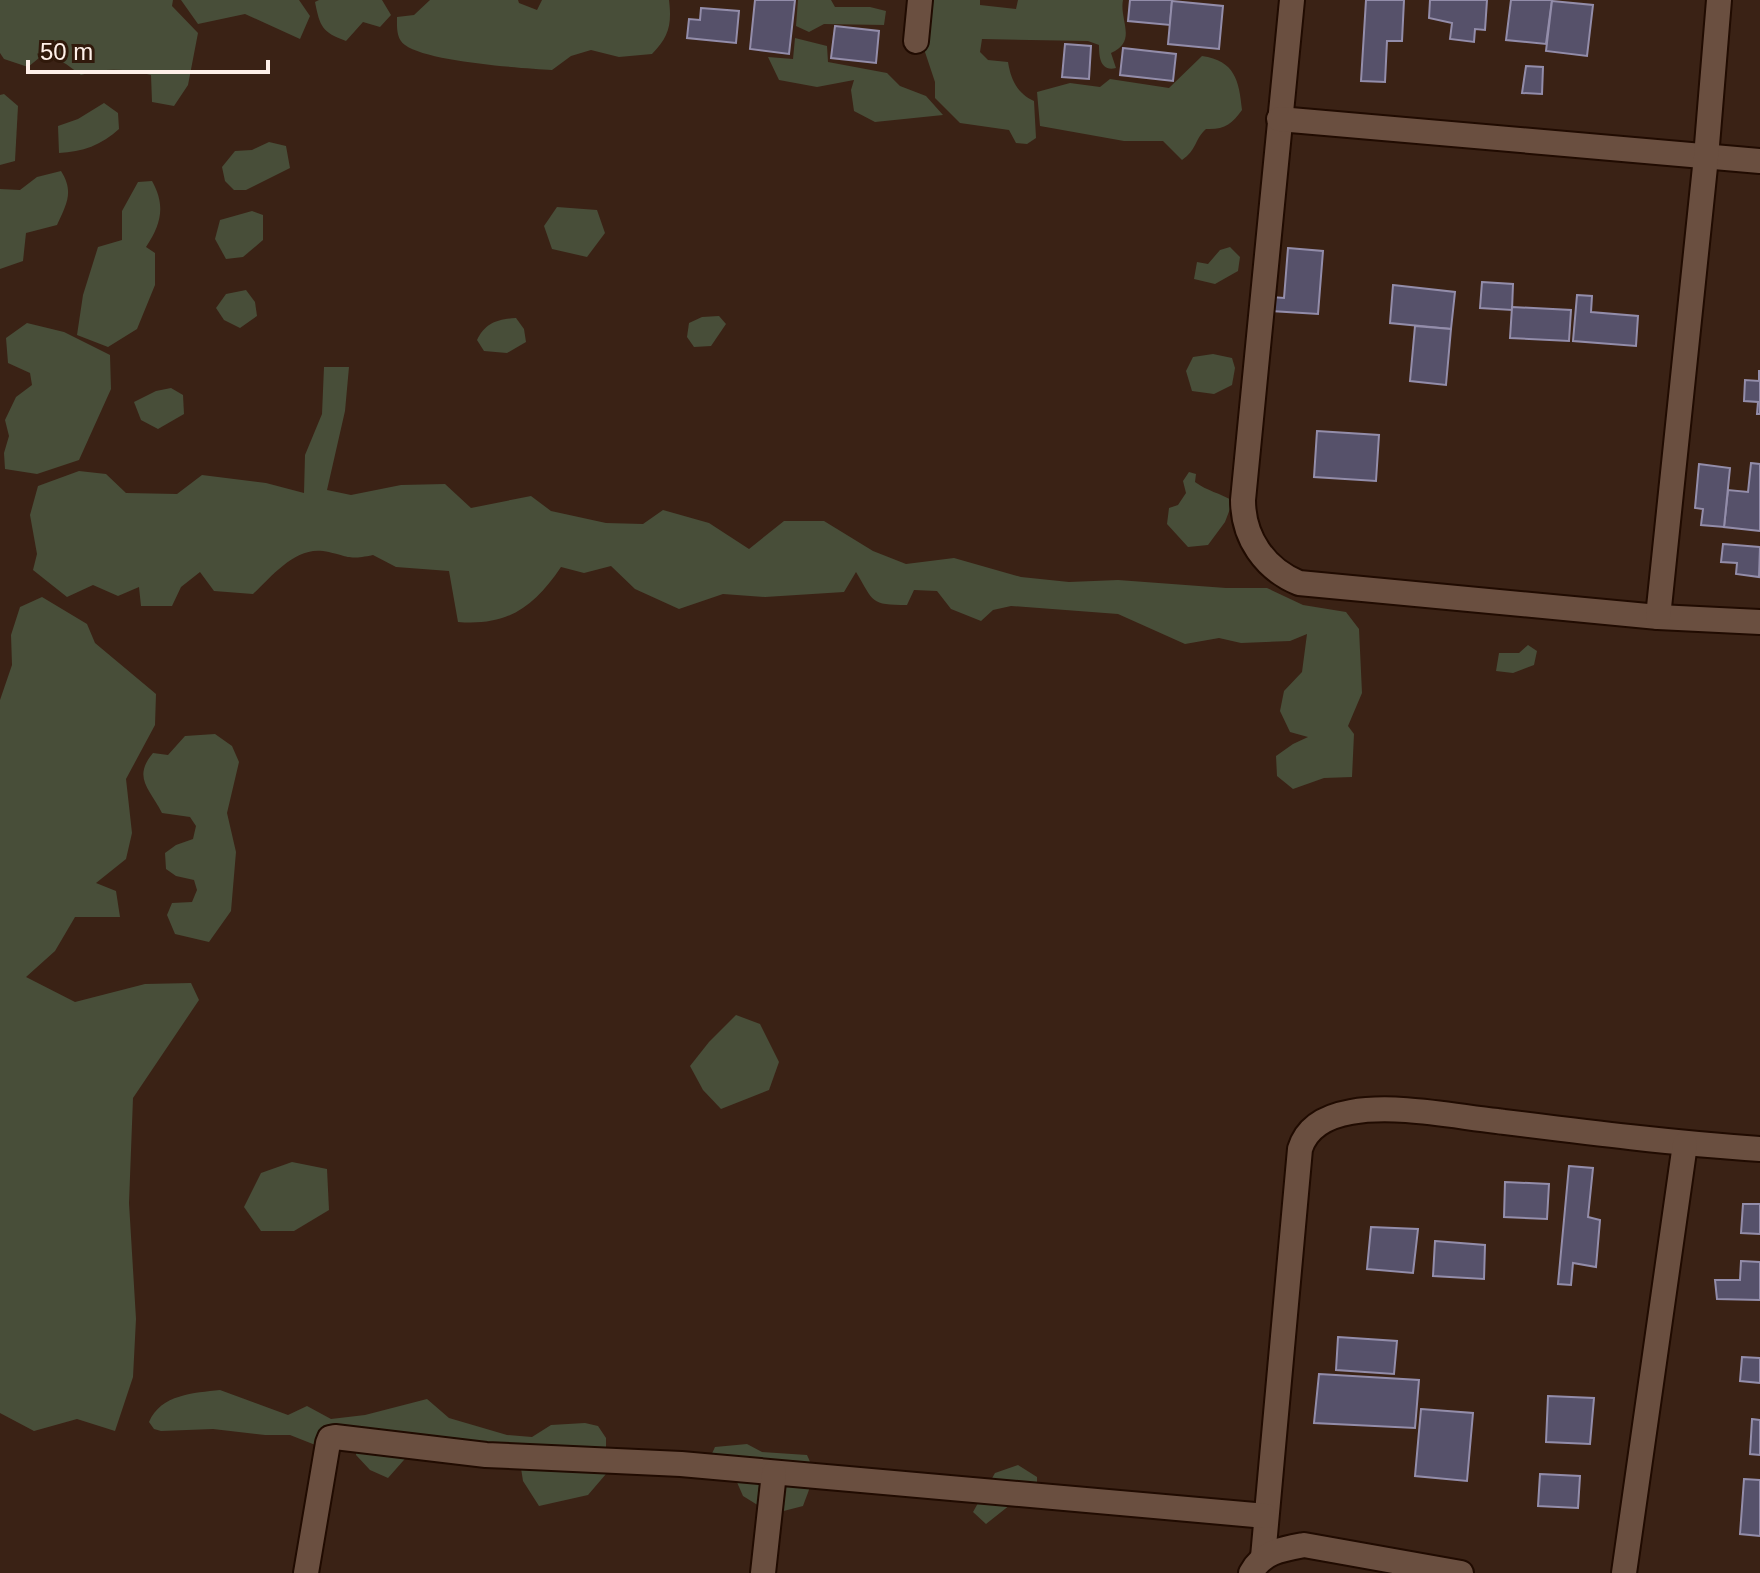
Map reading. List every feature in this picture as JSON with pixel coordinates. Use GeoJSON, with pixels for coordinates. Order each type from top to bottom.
{"type":"FeatureCollection","features":[{"type":"Feature","properties":{"kind":"street"},"geometry":{"type":"LineString","coordinates":[[916,41],[920,0]]}},
{"type":"Feature","properties":{"kind":"street"},"geometry":{"type":"LineString","coordinates":[[1292,0],[1243,500],[1247,530],[1266,564],[1281,576],[1299,583],[1658,617],[1760,622]]}},
{"type":"Feature","properties":{"kind":"street"},"geometry":{"type":"LineString","coordinates":[[1658,617],[1706,157],[1719,0]]}},
{"type":"Feature","properties":{"kind":"street"},"geometry":{"type":"LineString","coordinates":[[1279,119],[1760,161]]}},
{"type":"Feature","properties":{"kind":"street"},"geometry":{"type":"LineString","coordinates":[[1257,1565],[1266,1516],[1300,1149],[1308,1130],[1333,1117],[1375,1110],[1431,1113],[1685,1144],[1760,1149]]}},
{"type":"Feature","properties":{"kind":"street"},"geometry":{"type":"LineString","coordinates":[[1624,1573],[1685,1144]]}},
{"type":"Feature","properties":{"kind":"street"},"geometry":{"type":"LineString","coordinates":[[306,1573],[328,1443],[330,1438],[335,1437],[486,1455],[681,1464],[1266,1516]]}},
{"type":"Feature","properties":{"kind":"street"},"geometry":{"type":"LineString","coordinates":[[763,1573],[774,1473]]}},
{"type":"Feature","properties":{"kind":"street"},"geometry":{"type":"LineString","coordinates":[[1257,1565],[1285,1548],[1304,1545],[1461,1573]]}},
{"type":"Feature","properties":{"kind":"green space"},"geometry":{"type":"Polygon","coordinates":[[[0,0],[173,0],[172,6],[198,33],[188,85],[174,106],[152,102],[151,75],[116,70],[81,75],[45,53],[28,67],[4,59],[0,53],[0,0]]]}},
{"type":"Feature","properties":{"kind":"green space"},"geometry":{"type":"Polygon","coordinates":[[[181,0],[299,0],[310,16],[300,39],[245,14],[198,24],[181,0]]]}},
{"type":"Feature","properties":{"kind":"green space"},"geometry":{"type":"Polygon","coordinates":[[[382,0],[391,15],[380,27],[363,22],[346,41],[323,28],[315,2],[382,0]]]}},
{"type":"Feature","properties":{"kind":"green space"},"geometry":{"type":"Polygon","coordinates":[[[430,0],[518,0],[537,10],[542,0],[669,0],[670,16],[666,36],[652,54],[619,57],[591,50],[571,56],[552,70],[453,60],[405,45],[397,29],[397,17],[414,15],[430,0]]]}},
{"type":"Feature","properties":{"kind":"green space"},"geometry":{"type":"Polygon","coordinates":[[[798,0],[831,0],[835,7],[870,7],[886,11],[884,25],[824,24],[809,32],[796,26],[798,0]]]}},
{"type":"Feature","properties":{"kind":"green space"},"geometry":{"type":"Polygon","coordinates":[[[930,0],[980,0],[980,5],[1016,9],[1018,0],[1123,0],[1126,36],[1119,48],[1111,53],[1116,68],[1111,69],[1102,62],[1099,45],[1088,41],[982,39],[980,52],[988,60],[1008,62],[1016,85],[1034,101],[1036,138],[1027,144],[1016,143],[1009,130],[960,123],[935,98],[935,82],[921,40],[930,0]]]}},
{"type":"Feature","properties":{"kind":"green space"},"geometry":{"type":"Polygon","coordinates":[[[795,38],[827,46],[828,62],[887,73],[900,86],[926,96],[943,115],[875,122],[854,111],[851,90],[854,80],[817,87],[779,80],[768,57],[793,59],[795,38]]]}},
{"type":"Feature","properties":{"kind":"green space"},"geometry":{"type":"Polygon","coordinates":[[[1202,56],[1228,67],[1237,81],[1242,110],[1227,125],[1206,129],[1182,160],[1163,141],[1124,141],[1040,126],[1037,92],[1070,83],[1100,87],[1110,79],[1169,88],[1202,56]]]}},
{"type":"Feature","properties":{"kind":"green space"},"geometry":{"type":"Polygon","coordinates":[[[4,94],[18,106],[15,161],[0,165],[0,95],[4,94]]]}},
{"type":"Feature","properties":{"kind":"green space"},"geometry":{"type":"Polygon","coordinates":[[[104,103],[118,113],[119,129],[91,147],[59,153],[58,126],[78,119],[104,103]]]}},
{"type":"Feature","properties":{"kind":"green space"},"geometry":{"type":"Polygon","coordinates":[[[269,142],[286,146],[290,168],[246,190],[234,190],[225,181],[222,167],[235,151],[252,150],[269,142]]]}},
{"type":"Feature","properties":{"kind":"green space"},"geometry":{"type":"Polygon","coordinates":[[[61,171],[68,192],[57,225],[26,233],[23,261],[0,269],[0,189],[20,190],[37,177],[61,171]]]}},
{"type":"Feature","properties":{"kind":"green space"},"geometry":{"type":"Polygon","coordinates":[[[152,181],[159,199],[160,215],[146,247],[155,253],[155,285],[137,329],[108,347],[77,335],[83,295],[98,247],[122,240],[122,211],[138,182],[152,181]]]}},
{"type":"Feature","properties":{"kind":"green space"},"geometry":{"type":"Polygon","coordinates":[[[557,207],[597,210],[605,233],[587,257],[552,249],[544,226],[557,207]]]}},
{"type":"Feature","properties":{"kind":"green space"},"geometry":{"type":"Polygon","coordinates":[[[252,211],[263,215],[263,240],[243,257],[226,259],[215,239],[220,220],[252,211]]]}},
{"type":"Feature","properties":{"kind":"green space"},"geometry":{"type":"Polygon","coordinates":[[[1230,247],[1240,257],[1238,271],[1215,284],[1194,279],[1197,262],[1208,264],[1220,250],[1230,247]]]}},
{"type":"Feature","properties":{"kind":"green space"},"geometry":{"type":"Polygon","coordinates":[[[246,290],[255,302],[257,316],[240,328],[224,320],[216,308],[226,294],[246,290]]]}},
{"type":"Feature","properties":{"kind":"green space"},"geometry":{"type":"Polygon","coordinates":[[[719,316],[726,324],[711,346],[694,347],[687,337],[689,323],[702,317],[719,316]]]}},
{"type":"Feature","properties":{"kind":"green space"},"geometry":{"type":"Polygon","coordinates":[[[516,318],[524,329],[526,342],[507,353],[484,351],[477,340],[484,330],[497,321],[516,318]]]}},
{"type":"Feature","properties":{"kind":"green space"},"geometry":{"type":"Polygon","coordinates":[[[27,323],[64,332],[110,355],[111,389],[79,460],[37,474],[5,469],[4,453],[9,436],[5,420],[16,397],[32,385],[30,373],[8,363],[6,338],[27,323]]]}},
{"type":"Feature","properties":{"kind":"green space"},"geometry":{"type":"Polygon","coordinates":[[[1213,354],[1232,358],[1235,368],[1232,385],[1214,394],[1192,391],[1186,371],[1193,357],[1213,354]]]}},
{"type":"Feature","properties":{"kind":"green space"},"geometry":{"type":"Polygon","coordinates":[[[324,367],[349,367],[345,411],[327,490],[351,495],[401,485],[445,484],[471,508],[531,496],[551,511],[606,523],[643,524],[663,510],[709,523],[749,549],[784,521],[824,521],[873,551],[906,564],[954,558],[1021,577],[1069,582],[1118,580],[1267,588],[1303,605],[1346,612],[1359,629],[1362,693],[1348,726],[1354,734],[1352,777],[1324,778],[1293,789],[1277,776],[1276,756],[1308,737],[1290,732],[1280,711],[1284,691],[1302,672],[1307,634],[1290,641],[1241,643],[1219,638],[1185,644],[1118,614],[1011,606],[993,610],[981,621],[951,609],[937,591],[914,590],[907,605],[879,602],[870,596],[856,572],[844,592],[765,597],[723,594],[679,609],[635,589],[611,566],[584,573],[561,567],[541,593],[518,611],[491,621],[458,622],[449,571],[396,567],[373,555],[351,557],[323,551],[303,554],[276,571],[253,594],[214,591],[200,572],[181,587],[172,606],[141,606],[139,587],[118,596],[93,585],[67,597],[33,570],[37,554],[30,515],[38,486],[79,471],[106,474],[126,493],[177,494],[202,475],[266,483],[304,493],[305,455],[322,414],[324,367]]]}},
{"type":"Feature","properties":{"kind":"green space"},"geometry":{"type":"Polygon","coordinates":[[[171,388],[183,395],[184,414],[158,429],[141,420],[134,402],[156,391],[171,388]]]}},
{"type":"Feature","properties":{"kind":"green space"},"geometry":{"type":"Polygon","coordinates":[[[1189,472],[1196,474],[1195,482],[1233,501],[1225,522],[1208,545],[1188,547],[1167,524],[1169,508],[1178,505],[1186,493],[1183,481],[1189,472]]]}},
{"type":"Feature","properties":{"kind":"green space"},"geometry":{"type":"Polygon","coordinates":[[[42,597],[87,624],[95,643],[156,694],[155,725],[126,779],[132,833],[126,859],[96,883],[116,891],[120,917],[75,917],[55,951],[26,977],[75,1002],[145,984],[191,983],[199,1000],[133,1098],[129,1203],[136,1319],[133,1377],[115,1431],[77,1419],[34,1431],[0,1413],[0,700],[12,665],[11,635],[20,607],[42,597]]]}},
{"type":"Feature","properties":{"kind":"green space"},"geometry":{"type":"Polygon","coordinates":[[[1528,645],[1537,651],[1534,665],[1513,673],[1496,671],[1499,653],[1519,653],[1528,645]]]}},
{"type":"Feature","properties":{"kind":"green space"},"geometry":{"type":"Polygon","coordinates":[[[215,734],[232,746],[239,762],[227,813],[236,852],[231,911],[209,942],[175,934],[167,915],[172,903],[192,902],[197,890],[194,880],[176,876],[166,869],[165,853],[193,839],[196,826],[190,817],[162,813],[143,777],[153,753],[168,755],[185,736],[215,734]]]}},
{"type":"Feature","properties":{"kind":"green space"},"geometry":{"type":"Polygon","coordinates":[[[736,1015],[760,1024],[779,1062],[769,1090],[721,1109],[703,1090],[690,1066],[736,1015]]]}},
{"type":"Feature","properties":{"kind":"green space"},"geometry":{"type":"Polygon","coordinates":[[[292,1162],[327,1169],[329,1210],[294,1231],[261,1231],[244,1207],[261,1173],[292,1162]]]}},
{"type":"Feature","properties":{"kind":"green space"},"geometry":{"type":"Polygon","coordinates":[[[220,1390],[288,1415],[307,1406],[331,1419],[365,1415],[427,1399],[449,1418],[507,1435],[532,1437],[551,1425],[585,1423],[598,1426],[606,1438],[606,1474],[588,1495],[539,1506],[523,1481],[518,1449],[411,1452],[388,1478],[370,1470],[356,1455],[357,1435],[328,1450],[290,1435],[213,1429],[161,1431],[154,1429],[149,1422],[154,1413],[170,1400],[220,1390]]]}},
{"type":"Feature","properties":{"kind":"green space"},"geometry":{"type":"Polygon","coordinates":[[[747,1444],[762,1452],[807,1455],[812,1474],[803,1506],[772,1514],[743,1496],[736,1480],[708,1462],[715,1447],[747,1444]]]}},
{"type":"Feature","properties":{"kind":"green space"},"geometry":{"type":"Polygon","coordinates":[[[1018,1465],[1037,1477],[1037,1493],[1010,1505],[986,1524],[973,1512],[995,1473],[1018,1465]]]}},
{"type":"Feature","properties":{"kind":"building"},"geometry":{"type":"Polygon","coordinates":[[[755,0],[795,0],[789,54],[750,49],[755,0]]]}},
{"type":"Feature","properties":{"kind":"building"},"geometry":{"type":"Polygon","coordinates":[[[1130,0],[1172,0],[1170,25],[1128,21],[1130,0]]]}},
{"type":"Feature","properties":{"kind":"building"},"geometry":{"type":"Polygon","coordinates":[[[1366,0],[1404,0],[1402,41],[1387,41],[1385,82],[1361,81],[1366,0]]]}},
{"type":"Feature","properties":{"kind":"building"},"geometry":{"type":"Polygon","coordinates":[[[1430,0],[1487,0],[1485,30],[1475,29],[1474,42],[1450,39],[1452,23],[1429,18],[1430,0]]]}},
{"type":"Feature","properties":{"kind":"building"},"geometry":{"type":"Polygon","coordinates":[[[1511,0],[1552,0],[1546,44],[1506,40],[1511,0]]]}},
{"type":"Feature","properties":{"kind":"building"},"geometry":{"type":"Polygon","coordinates":[[[1172,1],[1223,6],[1219,49],[1168,44],[1172,1]]]}},
{"type":"Feature","properties":{"kind":"building"},"geometry":{"type":"Polygon","coordinates":[[[1552,1],[1593,5],[1587,56],[1546,51],[1552,1]]]}},
{"type":"Feature","properties":{"kind":"building"},"geometry":{"type":"Polygon","coordinates":[[[701,8],[739,11],[736,43],[687,38],[689,19],[700,20],[701,8]]]}},
{"type":"Feature","properties":{"kind":"building"},"geometry":{"type":"Polygon","coordinates":[[[835,26],[879,31],[876,63],[831,58],[835,26]]]}},
{"type":"Feature","properties":{"kind":"building"},"geometry":{"type":"Polygon","coordinates":[[[1065,44],[1091,46],[1089,79],[1062,77],[1065,44]]]}},
{"type":"Feature","properties":{"kind":"building"},"geometry":{"type":"Polygon","coordinates":[[[1123,48],[1176,54],[1173,81],[1120,75],[1123,48]]]}},
{"type":"Feature","properties":{"kind":"building"},"geometry":{"type":"Polygon","coordinates":[[[1526,66],[1543,67],[1542,94],[1522,93],[1526,66]]]}},
{"type":"Feature","properties":{"kind":"building"},"geometry":{"type":"Polygon","coordinates":[[[1288,248],[1323,251],[1318,314],[1271,311],[1272,297],[1284,298],[1288,248]]]}},
{"type":"Feature","properties":{"kind":"building"},"geometry":{"type":"Polygon","coordinates":[[[1482,282],[1513,284],[1512,310],[1480,308],[1482,282]]]}},
{"type":"Feature","properties":{"kind":"building"},"geometry":{"type":"Polygon","coordinates":[[[1393,285],[1455,292],[1451,329],[1390,323],[1393,285]]]}},
{"type":"Feature","properties":{"kind":"building"},"geometry":{"type":"Polygon","coordinates":[[[1577,295],[1592,296],[1591,312],[1638,316],[1636,346],[1573,341],[1577,295]]]}},
{"type":"Feature","properties":{"kind":"building"},"geometry":{"type":"Polygon","coordinates":[[[1512,307],[1571,310],[1569,341],[1510,338],[1512,307]]]}},
{"type":"Feature","properties":{"kind":"building"},"geometry":{"type":"Polygon","coordinates":[[[1415,326],[1451,329],[1446,385],[1410,381],[1415,326]]]}},
{"type":"Feature","properties":{"kind":"building"},"geometry":{"type":"Polygon","coordinates":[[[1759,371],[1760,414],[1757,414],[1758,402],[1744,401],[1745,380],[1759,381],[1759,371]]]}},
{"type":"Feature","properties":{"kind":"building"},"geometry":{"type":"Polygon","coordinates":[[[1317,431],[1379,435],[1376,481],[1314,477],[1317,431]]]}},
{"type":"Feature","properties":{"kind":"building"},"geometry":{"type":"Polygon","coordinates":[[[1751,463],[1760,464],[1760,531],[1724,527],[1728,490],[1748,492],[1751,463]]]}},
{"type":"Feature","properties":{"kind":"building"},"geometry":{"type":"Polygon","coordinates":[[[1699,464],[1730,468],[1724,527],[1701,525],[1703,509],[1695,508],[1699,464]]]}},
{"type":"Feature","properties":{"kind":"building"},"geometry":{"type":"Polygon","coordinates":[[[1723,544],[1760,547],[1759,577],[1736,574],[1737,563],[1721,562],[1723,544]]]}},
{"type":"Feature","properties":{"kind":"building"},"geometry":{"type":"Polygon","coordinates":[[[1569,1166],[1593,1168],[1588,1217],[1600,1220],[1596,1267],[1573,1263],[1571,1285],[1558,1284],[1569,1166]]]}},
{"type":"Feature","properties":{"kind":"building"},"geometry":{"type":"Polygon","coordinates":[[[1505,1182],[1549,1184],[1547,1219],[1504,1217],[1505,1182]]]}},
{"type":"Feature","properties":{"kind":"building"},"geometry":{"type":"Polygon","coordinates":[[[1743,1204],[1760,1204],[1760,1234],[1741,1233],[1743,1204]]]}},
{"type":"Feature","properties":{"kind":"building"},"geometry":{"type":"Polygon","coordinates":[[[1371,1227],[1418,1229],[1413,1273],[1367,1269],[1371,1227]]]}},
{"type":"Feature","properties":{"kind":"building"},"geometry":{"type":"Polygon","coordinates":[[[1435,1241],[1485,1245],[1484,1279],[1433,1276],[1435,1241]]]}},
{"type":"Feature","properties":{"kind":"building"},"geometry":{"type":"Polygon","coordinates":[[[1741,1261],[1760,1262],[1760,1300],[1717,1299],[1715,1280],[1740,1280],[1741,1261]]]}},
{"type":"Feature","properties":{"kind":"building"},"geometry":{"type":"Polygon","coordinates":[[[1338,1337],[1397,1341],[1394,1374],[1336,1370],[1338,1337]]]}},
{"type":"Feature","properties":{"kind":"building"},"geometry":{"type":"Polygon","coordinates":[[[1742,1357],[1760,1358],[1760,1383],[1740,1381],[1742,1357]]]}},
{"type":"Feature","properties":{"kind":"building"},"geometry":{"type":"Polygon","coordinates":[[[1319,1374],[1419,1380],[1415,1428],[1314,1423],[1319,1374]]]}},
{"type":"Feature","properties":{"kind":"building"},"geometry":{"type":"Polygon","coordinates":[[[1548,1396],[1594,1398],[1590,1444],[1546,1442],[1548,1396]]]}},
{"type":"Feature","properties":{"kind":"building"},"geometry":{"type":"Polygon","coordinates":[[[1421,1409],[1473,1413],[1467,1481],[1415,1476],[1421,1409]]]}},
{"type":"Feature","properties":{"kind":"building"},"geometry":{"type":"Polygon","coordinates":[[[1752,1419],[1760,1420],[1760,1455],[1750,1454],[1752,1419]]]}},
{"type":"Feature","properties":{"kind":"building"},"geometry":{"type":"Polygon","coordinates":[[[1540,1474],[1580,1476],[1578,1508],[1538,1506],[1540,1474]]]}},
{"type":"Feature","properties":{"kind":"building"},"geometry":{"type":"Polygon","coordinates":[[[1744,1479],[1760,1480],[1760,1536],[1740,1534],[1744,1479]]]}}]}
